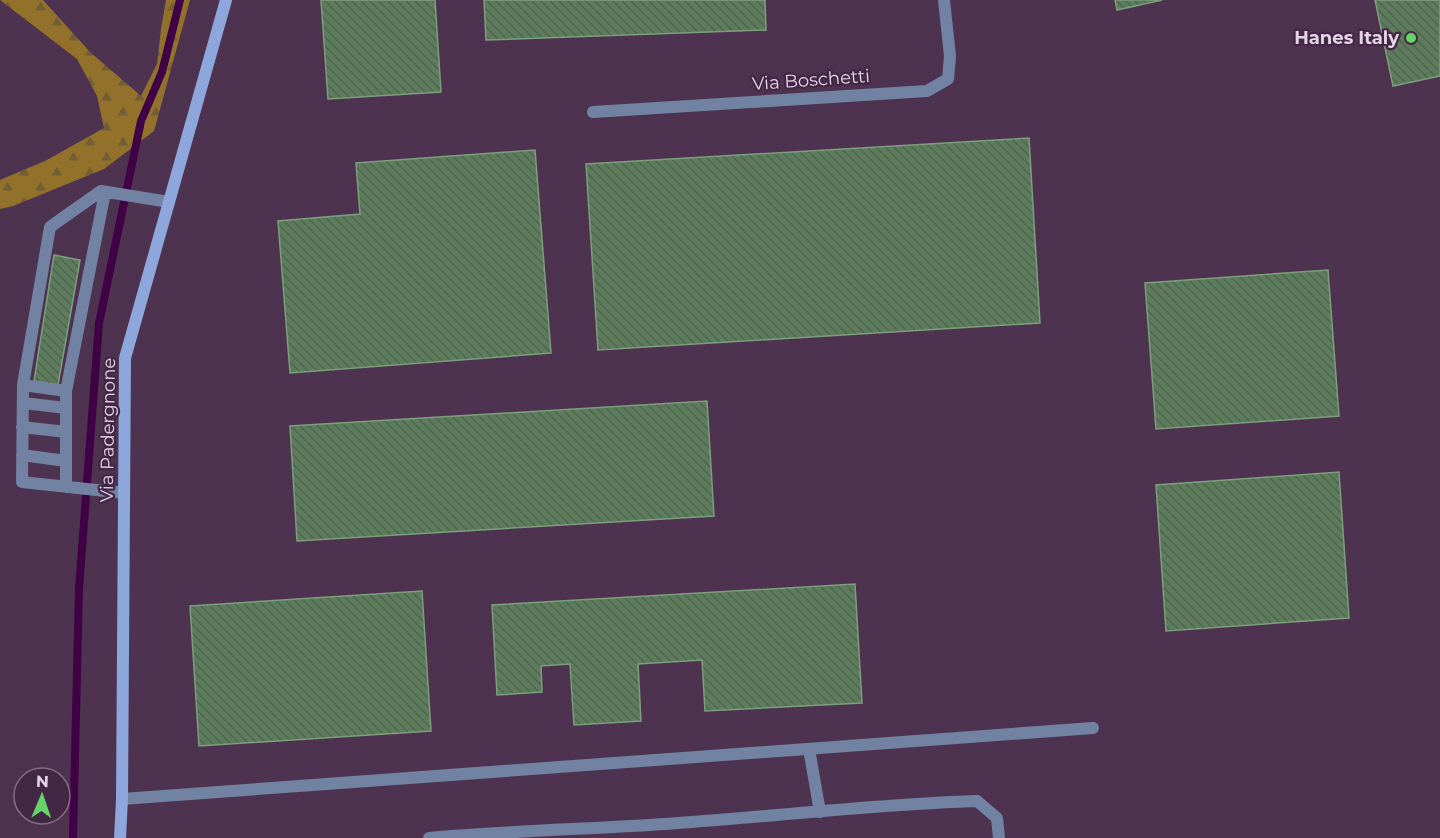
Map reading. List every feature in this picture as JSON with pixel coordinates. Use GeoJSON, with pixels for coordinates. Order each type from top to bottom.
{"type":"FeatureCollection","features":[{"type":"Feature","properties":{"kind":"street","name":"Via Padergnone"},"geometry":{"type":"LineString","coordinates":[[120,838],[125,358],[226,0]]}},
{"type":"Feature","properties":{"kind":"street","name":"Via Boschetti"},"geometry":{"type":"LineString","coordinates":[[593,112],[927,91],[948,79],[950,56],[944,0]]}},
{"type":"Feature","properties":{"kind":"street"},"geometry":{"type":"LineString","coordinates":[[124,493],[22,482],[23,385],[50,227],[101,191],[169,202]]}},
{"type":"Feature","properties":{"kind":"street"},"geometry":{"type":"LineString","coordinates":[[70,487],[66,461],[66,391],[109,192]]}},
{"type":"Feature","properties":{"kind":"street"},"geometry":{"type":"LineString","coordinates":[[23,385],[66,391]]}},
{"type":"Feature","properties":{"kind":"street"},"geometry":{"type":"LineString","coordinates":[[23,403],[66,408]]}},
{"type":"Feature","properties":{"kind":"street"},"geometry":{"type":"LineString","coordinates":[[22,427],[66,432]]}},
{"type":"Feature","properties":{"kind":"street"},"geometry":{"type":"LineString","coordinates":[[22,455],[66,461]]}},
{"type":"Feature","properties":{"kind":"street"},"geometry":{"type":"LineString","coordinates":[[122,799],[1093,728]]}},
{"type":"Feature","properties":{"kind":"street"},"geometry":{"type":"LineString","coordinates":[[809,749],[820,812]]}},
{"type":"Feature","properties":{"kind":"street"},"geometry":{"type":"LineString","coordinates":[[429,838],[688,823],[977,801],[997,818],[999,838]]}},
{"type":"Feature","properties":{"kind":"green space"},"geometry":{"type":"Polygon","coordinates":[[[0,0],[43,0],[90,52],[141,96],[157,64],[166,0],[190,0],[154,131],[104,169],[13,206],[0,209],[0,180],[47,160],[104,128],[97,96],[77,59],[0,0]]]}},
{"type":"Feature","properties":{"kind":"building"},"geometry":{"type":"Polygon","coordinates":[[[321,0],[435,0],[441,92],[328,99],[321,0]]]}},
{"type":"Feature","properties":{"kind":"building"},"geometry":{"type":"Polygon","coordinates":[[[484,0],[765,0],[766,30],[486,40],[484,0]]]}},
{"type":"Feature","properties":{"kind":"building"},"geometry":{"type":"Polygon","coordinates":[[[1115,0],[1162,0],[1117,10],[1115,0]]]}},
{"type":"Feature","properties":{"kind":"building","name":"Hanes Italy"},"geometry":{"type":"Polygon","coordinates":[[[1375,0],[1440,0],[1440,76],[1393,86],[1375,0]]]}},
{"type":"Feature","properties":{"kind":"building"},"geometry":{"type":"Polygon","coordinates":[[[1029,138],[1040,323],[598,350],[586,164],[1029,138]]]}},
{"type":"Feature","properties":{"kind":"building"},"geometry":{"type":"Polygon","coordinates":[[[535,150],[551,353],[290,373],[278,221],[360,214],[356,163],[535,150]]]}},
{"type":"Feature","properties":{"kind":"building"},"geometry":{"type":"Polygon","coordinates":[[[54,255],[80,260],[58,385],[34,381],[54,255]]]}},
{"type":"Feature","properties":{"kind":"building"},"geometry":{"type":"Polygon","coordinates":[[[1328,270],[1339,416],[1156,429],[1145,283],[1328,270]]]}},
{"type":"Feature","properties":{"kind":"building"},"geometry":{"type":"Polygon","coordinates":[[[707,401],[714,516],[297,541],[290,426],[707,401]]]}},
{"type":"Feature","properties":{"kind":"building"},"geometry":{"type":"Polygon","coordinates":[[[1339,472],[1349,618],[1166,631],[1156,485],[1339,472]]]}},
{"type":"Feature","properties":{"kind":"building"},"geometry":{"type":"Polygon","coordinates":[[[855,584],[862,703],[705,711],[702,660],[638,664],[641,721],[574,725],[570,664],[541,666],[542,692],[497,695],[492,605],[855,584]]]}},
{"type":"Feature","properties":{"kind":"building"},"geometry":{"type":"Polygon","coordinates":[[[422,591],[431,731],[199,746],[190,606],[422,591]]]}},
{"type":"Feature","properties":{"kind":"waterway"},"geometry":{"type":"LineString","coordinates":[[73,838],[79,589],[99,323],[141,121],[162,72],[180,0]]}},
{"type":"Feature","properties":{"kind":"place","name":"Hanes Italy"},"geometry":{"type":"Point","coordinates":[1411,38]}}]}
